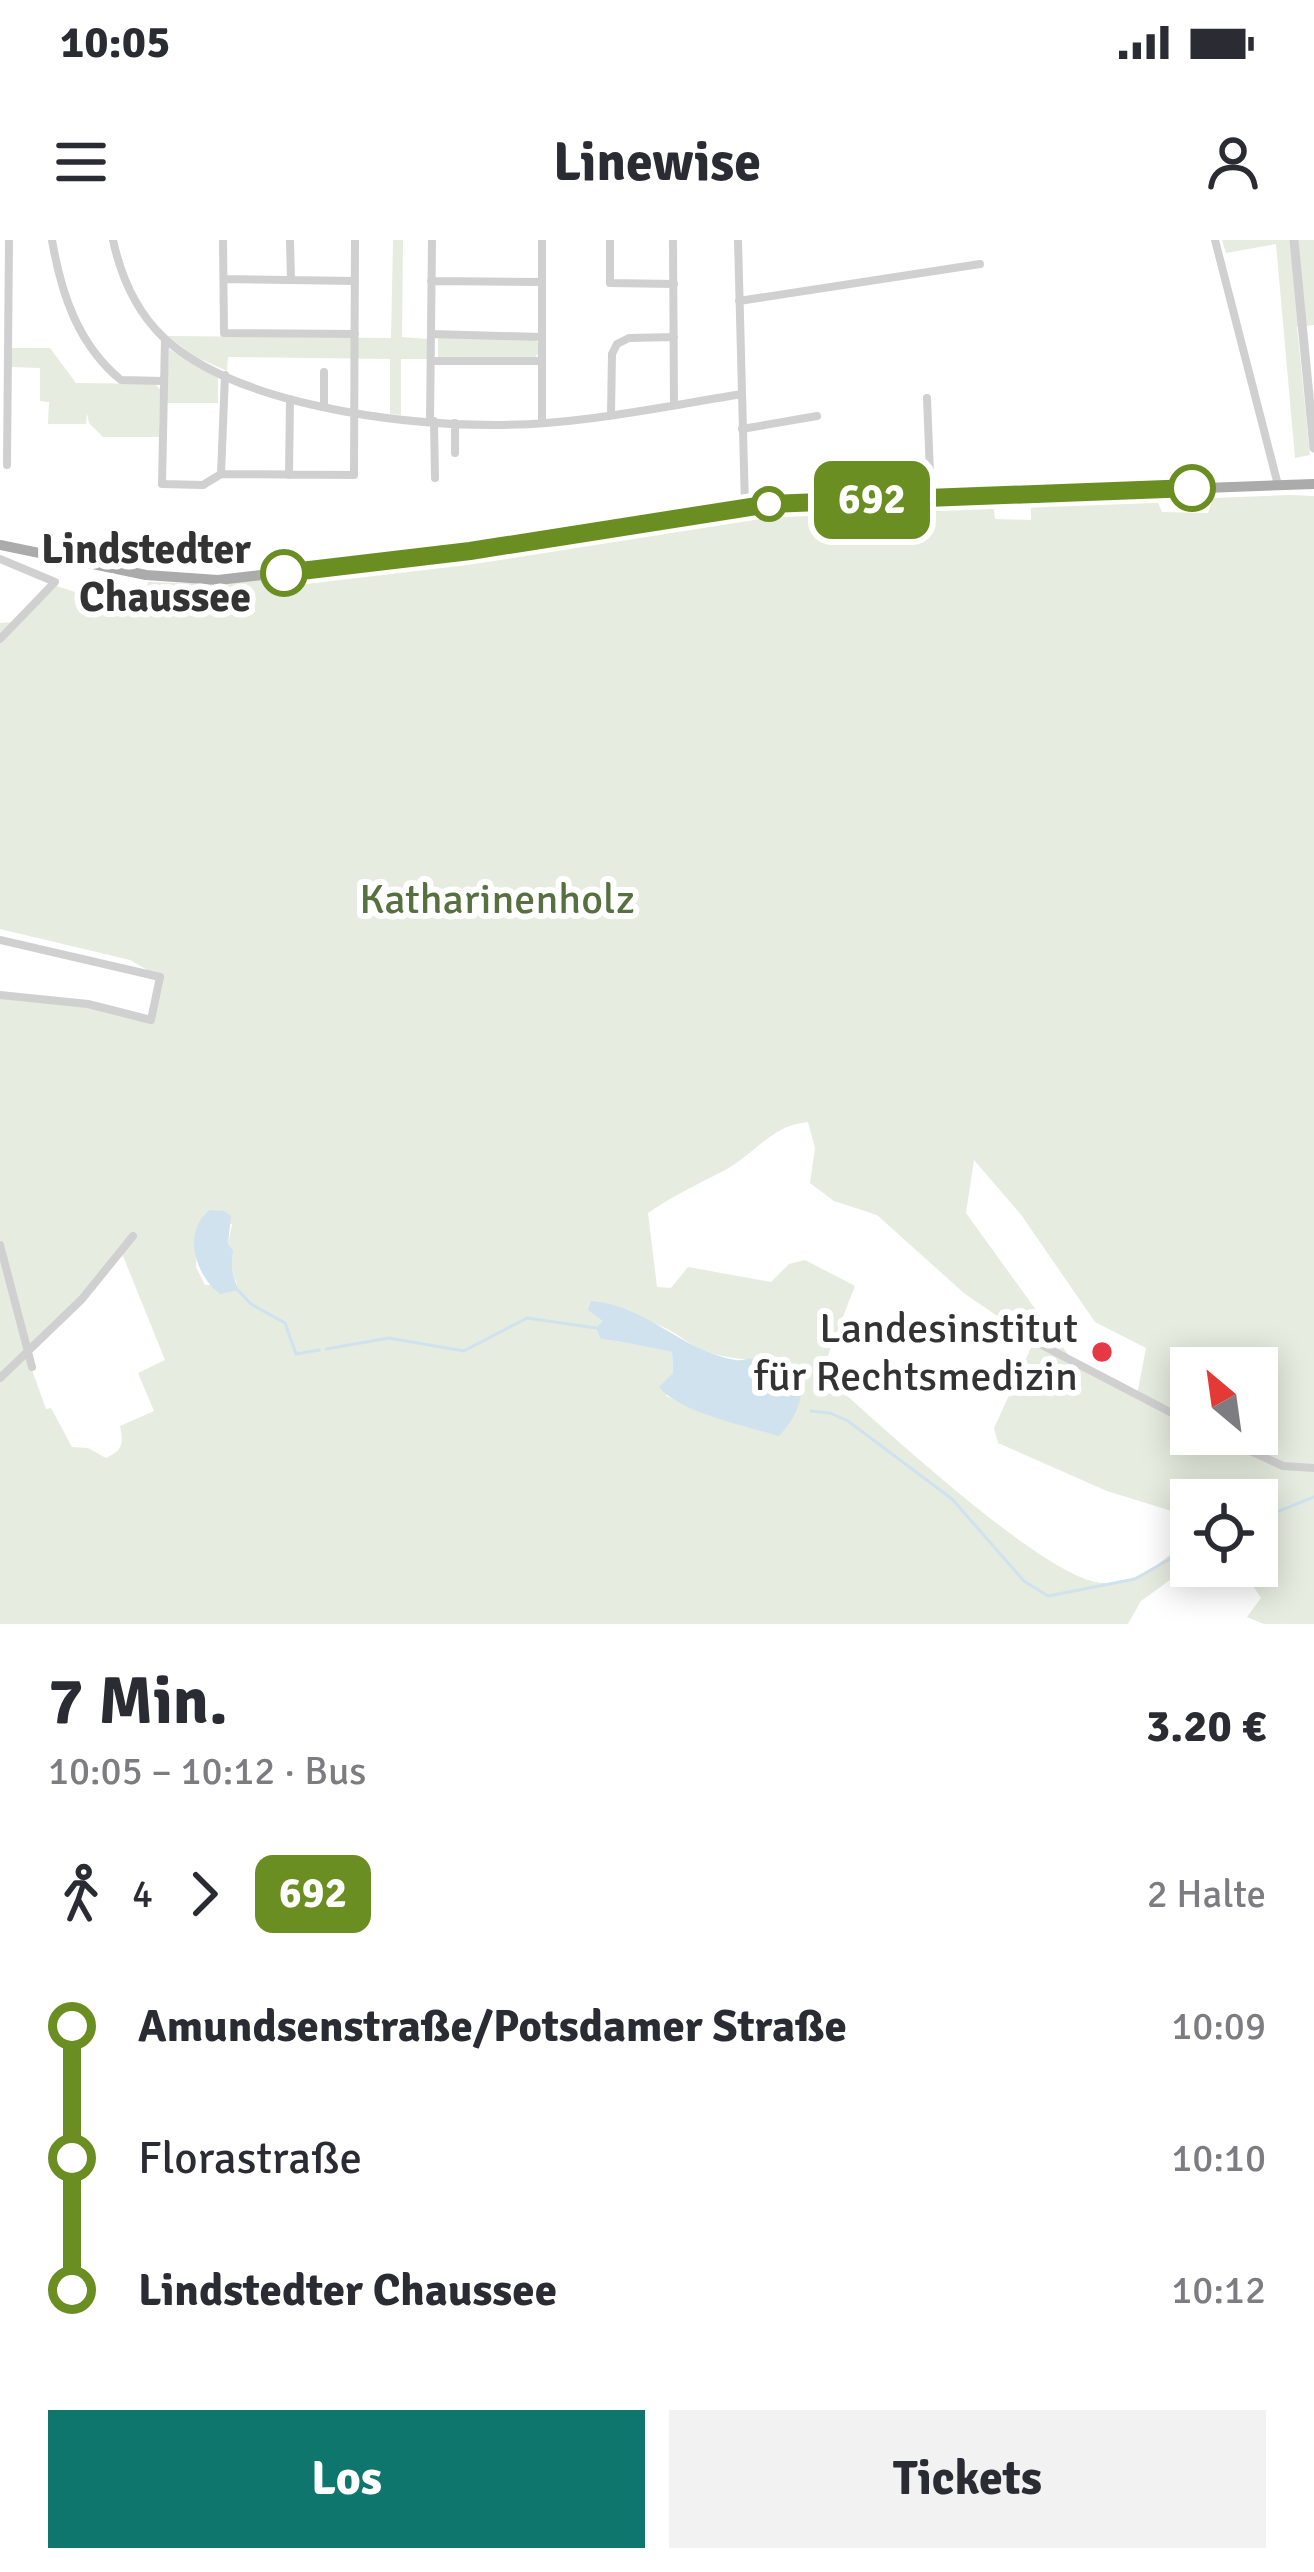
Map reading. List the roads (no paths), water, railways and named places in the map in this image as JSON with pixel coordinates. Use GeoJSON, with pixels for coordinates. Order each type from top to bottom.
{"type":"FeatureCollection","features":[{"type":"Feature","properties":{"kind":"main road"},"geometry":{"type":"LineString","coordinates":[[0,545],[146,575],[218,580],[470,551],[745,507],[1314,484]]}},
{"type":"Feature","properties":{"kind":"street"},"geometry":{"type":"LineString","coordinates":[[7,465],[9,240]]}},
{"type":"Feature","properties":{"kind":"street"},"geometry":{"type":"LineString","coordinates":[[52,240],[63,292],[98,356],[121,380],[164,381]]}},
{"type":"Feature","properties":{"kind":"street"},"geometry":{"type":"LineString","coordinates":[[113,240],[130,294],[165,339],[225,375],[290,399],[354,412],[455,423],[542,422],[742,394]]}},
{"type":"Feature","properties":{"kind":"street"},"geometry":{"type":"LineString","coordinates":[[224,240],[224,332],[355,334]]}},
{"type":"Feature","properties":{"kind":"street"},"geometry":{"type":"LineString","coordinates":[[290,240],[291,280]]}},
{"type":"Feature","properties":{"kind":"street"},"geometry":{"type":"LineString","coordinates":[[165,339],[162,484],[203,485],[221,474],[354,475],[355,240]]}},
{"type":"Feature","properties":{"kind":"street"},"geometry":{"type":"LineString","coordinates":[[432,240],[434,478]]}},
{"type":"Feature","properties":{"kind":"street"},"geometry":{"type":"LineString","coordinates":[[542,240],[542,422]]}},
{"type":"Feature","properties":{"kind":"street"},"geometry":{"type":"LineString","coordinates":[[610,240],[610,283],[674,284]]}},
{"type":"Feature","properties":{"kind":"street"},"geometry":{"type":"LineString","coordinates":[[673,240],[674,405]]}},
{"type":"Feature","properties":{"kind":"street"},"geometry":{"type":"LineString","coordinates":[[739,240],[745,507]]}},
{"type":"Feature","properties":{"kind":"street"},"geometry":{"type":"LineString","coordinates":[[1215,240],[1278,485]]}},
{"type":"Feature","properties":{"kind":"street"},"geometry":{"type":"LineString","coordinates":[[1294,240],[1314,448]]}},
{"type":"Feature","properties":{"kind":"street"},"geometry":{"type":"LineString","coordinates":[[739,301],[980,264]]}},
{"type":"Feature","properties":{"kind":"street"},"geometry":{"type":"LineString","coordinates":[[224,279],[355,280]]}},
{"type":"Feature","properties":{"kind":"street"},"geometry":{"type":"LineString","coordinates":[[431,281],[542,282]]}},
{"type":"Feature","properties":{"kind":"street"},"geometry":{"type":"LineString","coordinates":[[431,334],[542,337]]}},
{"type":"Feature","properties":{"kind":"street"},"geometry":{"type":"LineString","coordinates":[[611,415],[612,354],[617,344],[629,338],[674,337]]}},
{"type":"Feature","properties":{"kind":"street"},"geometry":{"type":"LineString","coordinates":[[431,361],[541,361]]}},
{"type":"Feature","properties":{"kind":"street"},"geometry":{"type":"LineString","coordinates":[[324,372],[324,407]]}},
{"type":"Feature","properties":{"kind":"street"},"geometry":{"type":"LineString","coordinates":[[221,474],[225,375]]}},
{"type":"Feature","properties":{"kind":"street"},"geometry":{"type":"LineString","coordinates":[[927,398],[931,497]]}},
{"type":"Feature","properties":{"kind":"street"},"geometry":{"type":"LineString","coordinates":[[290,399],[290,475]]}},
{"type":"Feature","properties":{"kind":"street"},"geometry":{"type":"LineString","coordinates":[[742,429],[817,416]]}},
{"type":"Feature","properties":{"kind":"street"},"geometry":{"type":"LineString","coordinates":[[455,423],[455,453]]}},
{"type":"Feature","properties":{"kind":"street"},"geometry":{"type":"LineString","coordinates":[[0,559],[55,583],[0,639]]}},
{"type":"Feature","properties":{"kind":"street"},"geometry":{"type":"LineString","coordinates":[[0,940],[160,977],[151,1020],[88,1004],[0,995]]}},
{"type":"Feature","properties":{"kind":"street"},"geometry":{"type":"LineString","coordinates":[[0,1378],[82,1299],[133,1236]]}},
{"type":"Feature","properties":{"kind":"street"},"geometry":{"type":"LineString","coordinates":[[0,1246],[32,1366]]}},
{"type":"Feature","properties":{"kind":"street"},"geometry":{"type":"LineString","coordinates":[[1034,1341],[1170,1412]]}},
{"type":"Feature","properties":{"kind":"street"},"geometry":{"type":"LineString","coordinates":[[1259,1455],[1283,1466],[1314,1468]]}},
{"type":"Feature","properties":{"kind":"water"},"geometry":{"type":"Polygon","coordinates":[[[210,1210],[231,1216],[228,1244],[233,1250],[238,1290],[220,1294],[204,1276],[195,1254],[196,1230],[210,1210]]]}},
{"type":"Feature","properties":{"kind":"water"},"geometry":{"type":"Polygon","coordinates":[[[591,1301],[630,1311],[716,1355],[760,1360],[787,1371],[803,1383],[793,1418],[779,1436],[715,1418],[668,1396],[659,1387],[673,1373],[672,1352],[601,1339],[596,1328],[603,1321],[588,1310],[591,1301]]]}},
{"type":"Feature","properties":{"kind":"waterway"},"geometry":{"type":"LineString","coordinates":[[238,1290],[251,1304],[285,1323],[296,1354],[319,1350]]}},
{"type":"Feature","properties":{"kind":"waterway"},"geometry":{"type":"LineString","coordinates":[[326,1349],[389,1338],[464,1351],[527,1318],[596,1328]]}},
{"type":"Feature","properties":{"kind":"waterway"},"geometry":{"type":"LineString","coordinates":[[811,1411],[848,1421],[952,1499],[1024,1581],[1048,1596],[1135,1579],[1170,1559]]}},
{"type":"Feature","properties":{"kind":"waterway"},"geometry":{"type":"LineString","coordinates":[[1278,1512],[1314,1497]]}},
{"type":"Feature","properties":{"kind":"place","name":"Lindstedter Chaussee"},"geometry":{"type":"Point","coordinates":[284,573]}},
{"type":"Feature","properties":{"kind":"place","name":"Landesinstitut für Rechtsmedizin"},"geometry":{"type":"Point","coordinates":[1102,1352]}},
{"type":"Feature","properties":{"kind":"park label","name":"Katharinenholz"},"geometry":{"type":"Point","coordinates":[497,899]}}]}
